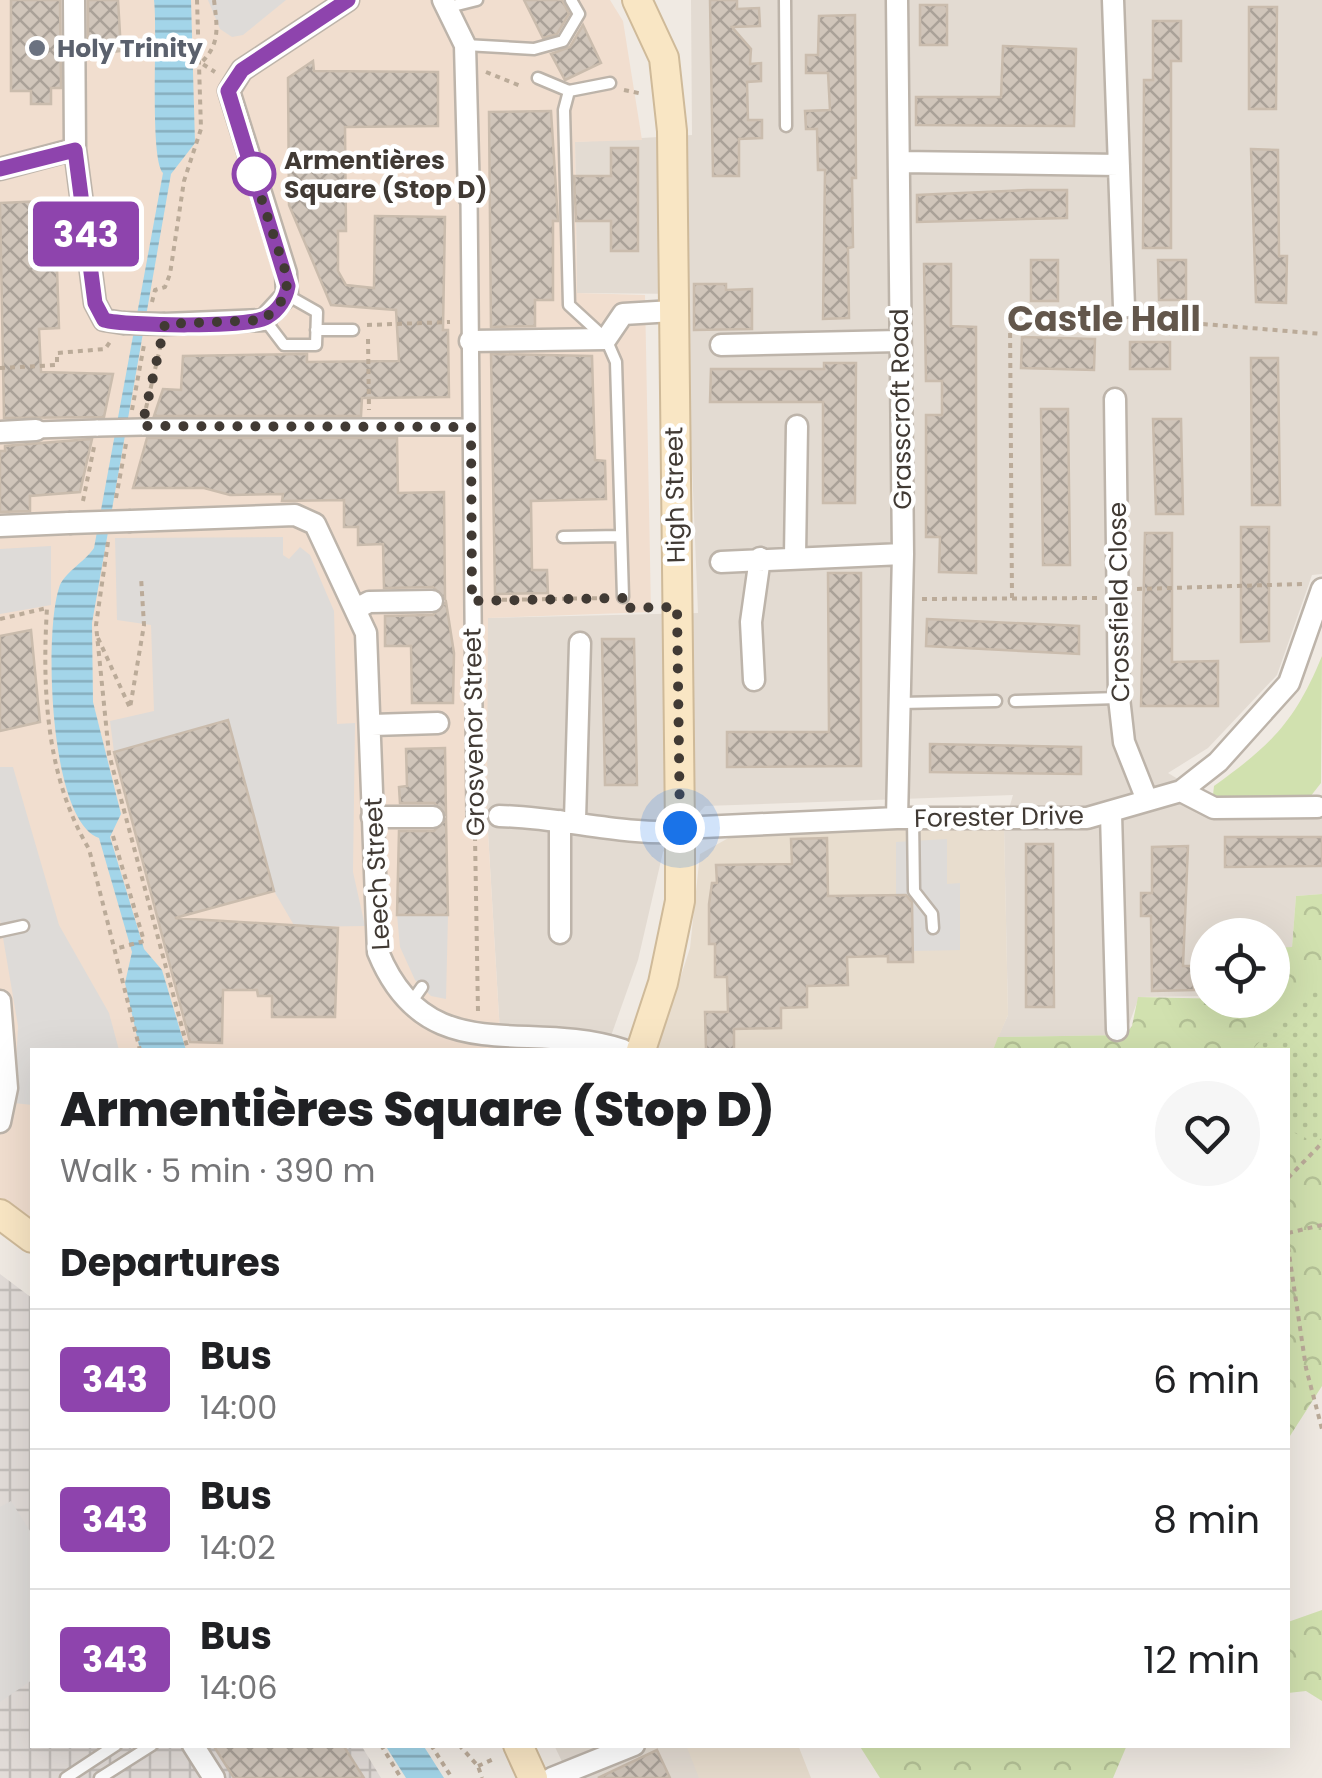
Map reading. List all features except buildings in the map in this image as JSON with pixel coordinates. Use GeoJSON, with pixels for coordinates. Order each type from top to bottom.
{"type":"FeatureCollection","features":[{"type":"Feature","properties":{"kind":"main road","name":"High Street"},"geometry":{"type":"LineString","coordinates":[[637,0],[664,58],[672,131],[680,830],[680,901],[664,983],[642,1048]]}},
{"type":"Feature","properties":{"kind":"main road"},"geometry":{"type":"LineString","coordinates":[[0,1214],[30,1236]]}},
{"type":"Feature","properties":{"kind":"main road"},"geometry":{"type":"LineString","coordinates":[[519,1748],[534,1778]]}},
{"type":"Feature","properties":{"kind":"street"},"geometry":{"type":"LineString","coordinates":[[74,0],[75,150],[97,313],[104,320],[165,324],[264,320],[287,295],[286,273],[230,101],[232,82],[348,0]]}},
{"type":"Feature","properties":{"kind":"street","name":"Grasscroft Road"},"geometry":{"type":"LineString","coordinates":[[897,0],[903,554],[900,703],[905,818]]}},
{"type":"Feature","properties":{"kind":"street"},"geometry":{"type":"LineString","coordinates":[[1113,0],[1124,313]]}},
{"type":"Feature","properties":{"kind":"street","name":"Grosvenor Street"},"geometry":{"type":"LineString","coordinates":[[446,4],[465,45],[466,71],[475,817]]}},
{"type":"Feature","properties":{"kind":"street"},"geometry":{"type":"LineString","coordinates":[[0,168],[75,150]]}},
{"type":"Feature","properties":{"kind":"street"},"geometry":{"type":"LineString","coordinates":[[899,162],[1118,164]]}},
{"type":"Feature","properties":{"kind":"street"},"geometry":{"type":"LineString","coordinates":[[470,331],[606,340],[623,314],[672,311]]}},
{"type":"Feature","properties":{"kind":"street"},"geometry":{"type":"LineString","coordinates":[[720,345],[900,341]]}},
{"type":"Feature","properties":{"kind":"street","name":"Crossfield Close"},"geometry":{"type":"LineString","coordinates":[[1114,400],[1119,698],[1124,742],[1147,800]]}},
{"type":"Feature","properties":{"kind":"street"},"geometry":{"type":"LineString","coordinates":[[0,432],[142,426],[471,427]]}},
{"type":"Feature","properties":{"kind":"street"},"geometry":{"type":"LineString","coordinates":[[796,556],[797,426]]}},
{"type":"Feature","properties":{"kind":"street"},"geometry":{"type":"LineString","coordinates":[[0,526],[69,523],[126,511]]}},
{"type":"Feature","properties":{"kind":"street","name":"Leech Street"},"geometry":{"type":"LineString","coordinates":[[126,511],[295,515],[316,524],[366,632],[378,952],[391,983],[416,996],[444,1027],[478,1042],[596,1041],[616,1048]]}},
{"type":"Feature","properties":{"kind":"street"},"geometry":{"type":"LineString","coordinates":[[721,562],[903,554]]}},
{"type":"Feature","properties":{"kind":"street"},"geometry":{"type":"LineString","coordinates":[[754,680],[752,622],[760,558]]}},
{"type":"Feature","properties":{"kind":"street","name":"Forester Drive"},"geometry":{"type":"LineString","coordinates":[[499,816],[543,816],[652,834],[905,818],[1087,818],[1111,814],[1181,791],[1218,762],[1289,683],[1313,586]]}},
{"type":"Feature","properties":{"kind":"street"},"geometry":{"type":"LineString","coordinates":[[356,609],[369,602],[432,601]]}},
{"type":"Feature","properties":{"kind":"street"},"geometry":{"type":"LineString","coordinates":[[560,933],[580,644]]}},
{"type":"Feature","properties":{"kind":"street"},"geometry":{"type":"LineString","coordinates":[[372,725],[438,723]]}},
{"type":"Feature","properties":{"kind":"street"},"geometry":{"type":"LineString","coordinates":[[1181,791],[1214,808],[1317,807]]}},
{"type":"Feature","properties":{"kind":"street"},"geometry":{"type":"LineString","coordinates":[[1111,814],[1117,1030]]}},
{"type":"Feature","properties":{"kind":"street"},"geometry":{"type":"LineString","coordinates":[[372,818],[434,817]]}},
{"type":"Feature","properties":{"kind":"street"},"geometry":{"type":"LineString","coordinates":[[0,1000],[7,1088],[0,1122]]}},
{"type":"Feature","properties":{"kind":"street"},"geometry":{"type":"LineString","coordinates":[[195,1748],[214,1778]]}},
{"type":"Feature","properties":{"kind":"street"},"geometry":{"type":"LineString","coordinates":[[552,1778],[627,1748]]}},
{"type":"Feature","properties":{"kind":"lane"},"geometry":{"type":"LineString","coordinates":[[446,4],[476,0]]}},
{"type":"Feature","properties":{"kind":"lane"},"geometry":{"type":"LineString","coordinates":[[465,45],[534,49],[563,41],[579,14],[572,0]]}},
{"type":"Feature","properties":{"kind":"lane"},"geometry":{"type":"LineString","coordinates":[[784,0],[786,126]]}},
{"type":"Feature","properties":{"kind":"lane"},"geometry":{"type":"LineString","coordinates":[[538,78],[568,91],[610,83]]}},
{"type":"Feature","properties":{"kind":"lane"},"geometry":{"type":"LineString","coordinates":[[568,91],[564,110],[569,305],[606,340],[618,378],[623,598]]}},
{"type":"Feature","properties":{"kind":"lane"},"geometry":{"type":"LineString","coordinates":[[264,320],[284,345],[316,345],[317,312],[287,295]]}},
{"type":"Feature","properties":{"kind":"lane"},"geometry":{"type":"LineString","coordinates":[[316,330],[352,330]]}},
{"type":"Feature","properties":{"kind":"lane"},"geometry":{"type":"LineString","coordinates":[[563,537],[620,536]]}},
{"type":"Feature","properties":{"kind":"lane"},"geometry":{"type":"LineString","coordinates":[[1016,701],[1119,698]]}},
{"type":"Feature","properties":{"kind":"lane"},"geometry":{"type":"LineString","coordinates":[[900,703],[996,701]]}},
{"type":"Feature","properties":{"kind":"lane"},"geometry":{"type":"LineString","coordinates":[[905,818],[914,891],[932,914],[934,928]]}},
{"type":"Feature","properties":{"kind":"lane"},"geometry":{"type":"LineString","coordinates":[[0,931],[24,926]]}},
{"type":"Feature","properties":{"kind":"lane"},"geometry":{"type":"LineString","coordinates":[[66,1778],[111,1748]]}},
{"type":"Feature","properties":{"kind":"lane"},"geometry":{"type":"LineString","coordinates":[[100,1778],[147,1748]]}},
{"type":"Feature","properties":{"kind":"path"},"geometry":{"type":"LineString","coordinates":[[153,297],[155,290],[165,287],[170,274],[184,181],[199,145],[201,64],[197,0]]}},
{"type":"Feature","properties":{"kind":"path"},"geometry":{"type":"LineString","coordinates":[[201,64],[215,49],[214,0]]}},
{"type":"Feature","properties":{"kind":"path"},"geometry":{"type":"LineString","coordinates":[[466,71],[496,72],[564,110]]}},
{"type":"Feature","properties":{"kind":"path"},"geometry":{"type":"LineString","coordinates":[[610,83],[634,95],[667,90]]}},
{"type":"Feature","properties":{"kind":"path"},"geometry":{"type":"LineString","coordinates":[[1012,598],[1010,321],[1124,313],[1322,334]]}},
{"type":"Feature","properties":{"kind":"path"},"geometry":{"type":"LineString","coordinates":[[369,427],[368,322],[470,331]]}},
{"type":"Feature","properties":{"kind":"path"},"geometry":{"type":"LineString","coordinates":[[142,426],[165,324]]}},
{"type":"Feature","properties":{"kind":"path"},"geometry":{"type":"LineString","coordinates":[[0,368],[57,364],[57,353],[105,349]]}},
{"type":"Feature","properties":{"kind":"path"},"geometry":{"type":"LineString","coordinates":[[83,504],[98,428]]}},
{"type":"Feature","properties":{"kind":"path"},"geometry":{"type":"LineString","coordinates":[[102,502],[126,511]]}},
{"type":"Feature","properties":{"kind":"path"},"geometry":{"type":"LineString","coordinates":[[106,550],[96,633],[110,754],[187,1048]]}},
{"type":"Feature","properties":{"kind":"path"},"geometry":{"type":"LineString","coordinates":[[96,633],[130,708],[144,625],[141,578]]}},
{"type":"Feature","properties":{"kind":"path"},"geometry":{"type":"LineString","coordinates":[[902,599],[1313,586]]}},
{"type":"Feature","properties":{"kind":"path"},"geometry":{"type":"LineString","coordinates":[[472,601],[623,598]]}},
{"type":"Feature","properties":{"kind":"path"},"geometry":{"type":"LineString","coordinates":[[0,618],[47,608],[43,678],[60,779],[74,823],[89,849],[140,1048]]}},
{"type":"Feature","properties":{"kind":"path","name":"Grosvenor Street"},"geometry":{"type":"LineString","coordinates":[[475,817],[478,1042]]}},
{"type":"Feature","properties":{"kind":"path"},"geometry":{"type":"LineString","coordinates":[[113,836],[144,941],[115,949]]}},
{"type":"Feature","properties":{"kind":"path"},"geometry":{"type":"LineString","coordinates":[[1290,1176],[1322,1143]]}},
{"type":"Feature","properties":{"kind":"path"},"geometry":{"type":"LineString","coordinates":[[1290,1233],[1322,1225]]}},
{"type":"Feature","properties":{"kind":"path"},"geometry":{"type":"LineString","coordinates":[[1290,1260],[1306,1368],[1322,1428]]}},
{"type":"Feature","properties":{"kind":"path"},"geometry":{"type":"LineString","coordinates":[[382,1748],[401,1778]]}},
{"type":"Feature","properties":{"kind":"path"},"geometry":{"type":"LineString","coordinates":[[432,1748],[452,1778]]}},
{"type":"Feature","properties":{"kind":"path"},"geometry":{"type":"LineString","coordinates":[[461,1748],[478,1766],[482,1778]]}},
{"type":"Feature","properties":{"kind":"shaded area"},"geometry":{"type":"Polygon","coordinates":[[[0,0],[610,0],[623,21],[642,140],[575,142],[577,293],[645,295],[651,612],[488,618],[487,816],[501,1048],[30,1048],[30,1224],[0,1201],[0,0]]]}},
{"type":"Feature","properties":{"kind":"shaded area"},"geometry":{"type":"Polygon","coordinates":[[[208,0],[286,0],[243,35],[232,37],[220,29],[208,0]]]}},
{"type":"Feature","properties":{"kind":"shaded area"},"geometry":{"type":"Polygon","coordinates":[[[691,0],[1322,0],[1322,574],[1312,575],[1277,675],[1208,748],[1168,773],[1239,816],[1322,813],[1322,894],[1296,896],[1292,948],[1290,918],[1190,918],[1190,996],[1139,997],[1125,1035],[998,1037],[1008,1015],[1004,826],[1013,795],[705,806],[663,852],[638,960],[607,1048],[501,1048],[487,816],[487,618],[698,613],[685,294],[577,293],[575,142],[692,135],[691,0]]]}},
{"type":"Feature","properties":{"kind":"shaded area"},"geometry":{"type":"Polygon","coordinates":[[[283,537],[283,555],[289,559],[300,547],[310,555],[334,611],[337,724],[355,723],[353,872],[365,926],[295,927],[274,891],[228,720],[114,752],[110,721],[154,711],[151,625],[117,620],[115,538],[283,537]]]}},
{"type":"Feature","properties":{"kind":"shaded area"},"geometry":{"type":"Polygon","coordinates":[[[51,546],[51,605],[0,614],[0,549],[51,546]]]}},
{"type":"Feature","properties":{"kind":"shaded area"},"geometry":{"type":"Polygon","coordinates":[[[0,767],[13,767],[59,925],[109,1013],[118,1048],[30,1048],[30,1105],[14,1103],[18,1026],[0,920],[0,767]]]}},
{"type":"Feature","properties":{"kind":"shaded area"},"geometry":{"type":"Polygon","coordinates":[[[1004,826],[1008,1015],[994,1048],[658,1048],[690,948],[700,854],[732,836],[1004,826]]]}},
{"type":"Feature","properties":{"kind":"shaded area"},"geometry":{"type":"Polygon","coordinates":[[[947,839],[947,884],[960,883],[960,950],[913,951],[912,895],[896,895],[896,842],[947,839]]]}},
{"type":"Feature","properties":{"kind":"shaded area"},"geometry":{"type":"Polygon","coordinates":[[[397,915],[448,915],[446,999],[431,996],[415,980],[400,947],[397,915]]]}},
{"type":"Feature","properties":{"kind":"shaded area"},"geometry":{"type":"Polygon","coordinates":[[[0,1274],[30,1296],[30,1748],[363,1748],[381,1778],[0,1778],[0,1274]]]}},
{"type":"Feature","properties":{"kind":"shaded area"},"geometry":{"type":"Polygon","coordinates":[[[11,1501],[30,1531],[30,1681],[0,1702],[0,1507],[11,1501]]]}},
{"type":"Feature","properties":{"kind":"shaded area"},"geometry":{"type":"Polygon","coordinates":[[[555,1748],[788,1748],[804,1778],[570,1778],[555,1748]]]}},
{"type":"Feature","properties":{"kind":"shaded area"},"geometry":{"type":"Polygon","coordinates":[[[687,1748],[799,1748],[811,1778],[699,1778],[687,1748]]]}},
{"type":"Feature","properties":{"kind":"green space"},"geometry":{"type":"Polygon","coordinates":[[[1322,656],[1321,783],[1310,797],[1221,801],[1213,795],[1214,786],[1279,730],[1302,698],[1322,656]]]}},
{"type":"Feature","properties":{"kind":"green space"},"geometry":{"type":"Polygon","coordinates":[[[1322,894],[1322,1386],[1290,1436],[1290,1048],[994,1048],[998,1037],[1125,1035],[1132,1026],[1138,997],[1190,998],[1190,1018],[1290,1018],[1296,896],[1322,894]]]}},
{"type":"Feature","properties":{"kind":"green space"},"geometry":{"type":"Polygon","coordinates":[[[1322,975],[1322,1137],[1317,1143],[1290,1131],[1290,1048],[1254,1048],[1282,1018],[1290,1018],[1290,1009],[1322,975]]]}},
{"type":"Feature","properties":{"kind":"green space"},"geometry":{"type":"Polygon","coordinates":[[[1322,1610],[1322,1701],[1306,1691],[1290,1693],[1290,1621],[1322,1610]]]}},
{"type":"Feature","properties":{"kind":"green space"},"geometry":{"type":"Polygon","coordinates":[[[861,1748],[1126,1748],[1113,1778],[880,1778],[861,1748]]]}},
{"type":"Feature","properties":{"kind":"water"},"geometry":{"type":"Polygon","coordinates":[[[154,0],[191,0],[195,143],[171,174],[92,623],[93,702],[121,814],[110,837],[144,949],[162,970],[185,1048],[140,1048],[125,983],[132,952],[99,838],[82,824],[70,798],[60,763],[52,682],[54,611],[59,588],[94,548],[163,173],[156,144],[154,0]]]}},
{"type":"Feature","properties":{"kind":"water"},"geometry":{"type":"Polygon","coordinates":[[[387,1748],[425,1748],[444,1778],[406,1778],[387,1748]]]}},
{"type":"Feature","properties":{"kind":"bus line","name":"343"},"geometry":{"type":"LineString","coordinates":[[0,169],[75,150],[95,303],[104,320],[165,324],[264,320],[287,295],[286,273],[228,91],[242,70],[348,0]]}},
{"type":"Feature","properties":{"kind":"place","name":"Holy Trinity"},"geometry":{"type":"Point","coordinates":[37,48]}},
{"type":"Feature","properties":{"kind":"place","name":"Armentières Square (Stop D)"},"geometry":{"type":"Point","coordinates":[254,174]}},
{"type":"Feature","properties":{"kind":"district","name":"Castle Hall"},"geometry":{"type":"Point","coordinates":[1104,318]}},
{"type":"Feature","properties":{"kind":"route"},"geometry":{"type":"LineString","coordinates":[[254,174],[252,170],[286,273],[287,295],[264,320],[165,324],[142,426],[471,427],[472,601],[623,598],[623,608],[677,607],[680,828]]}}]}
